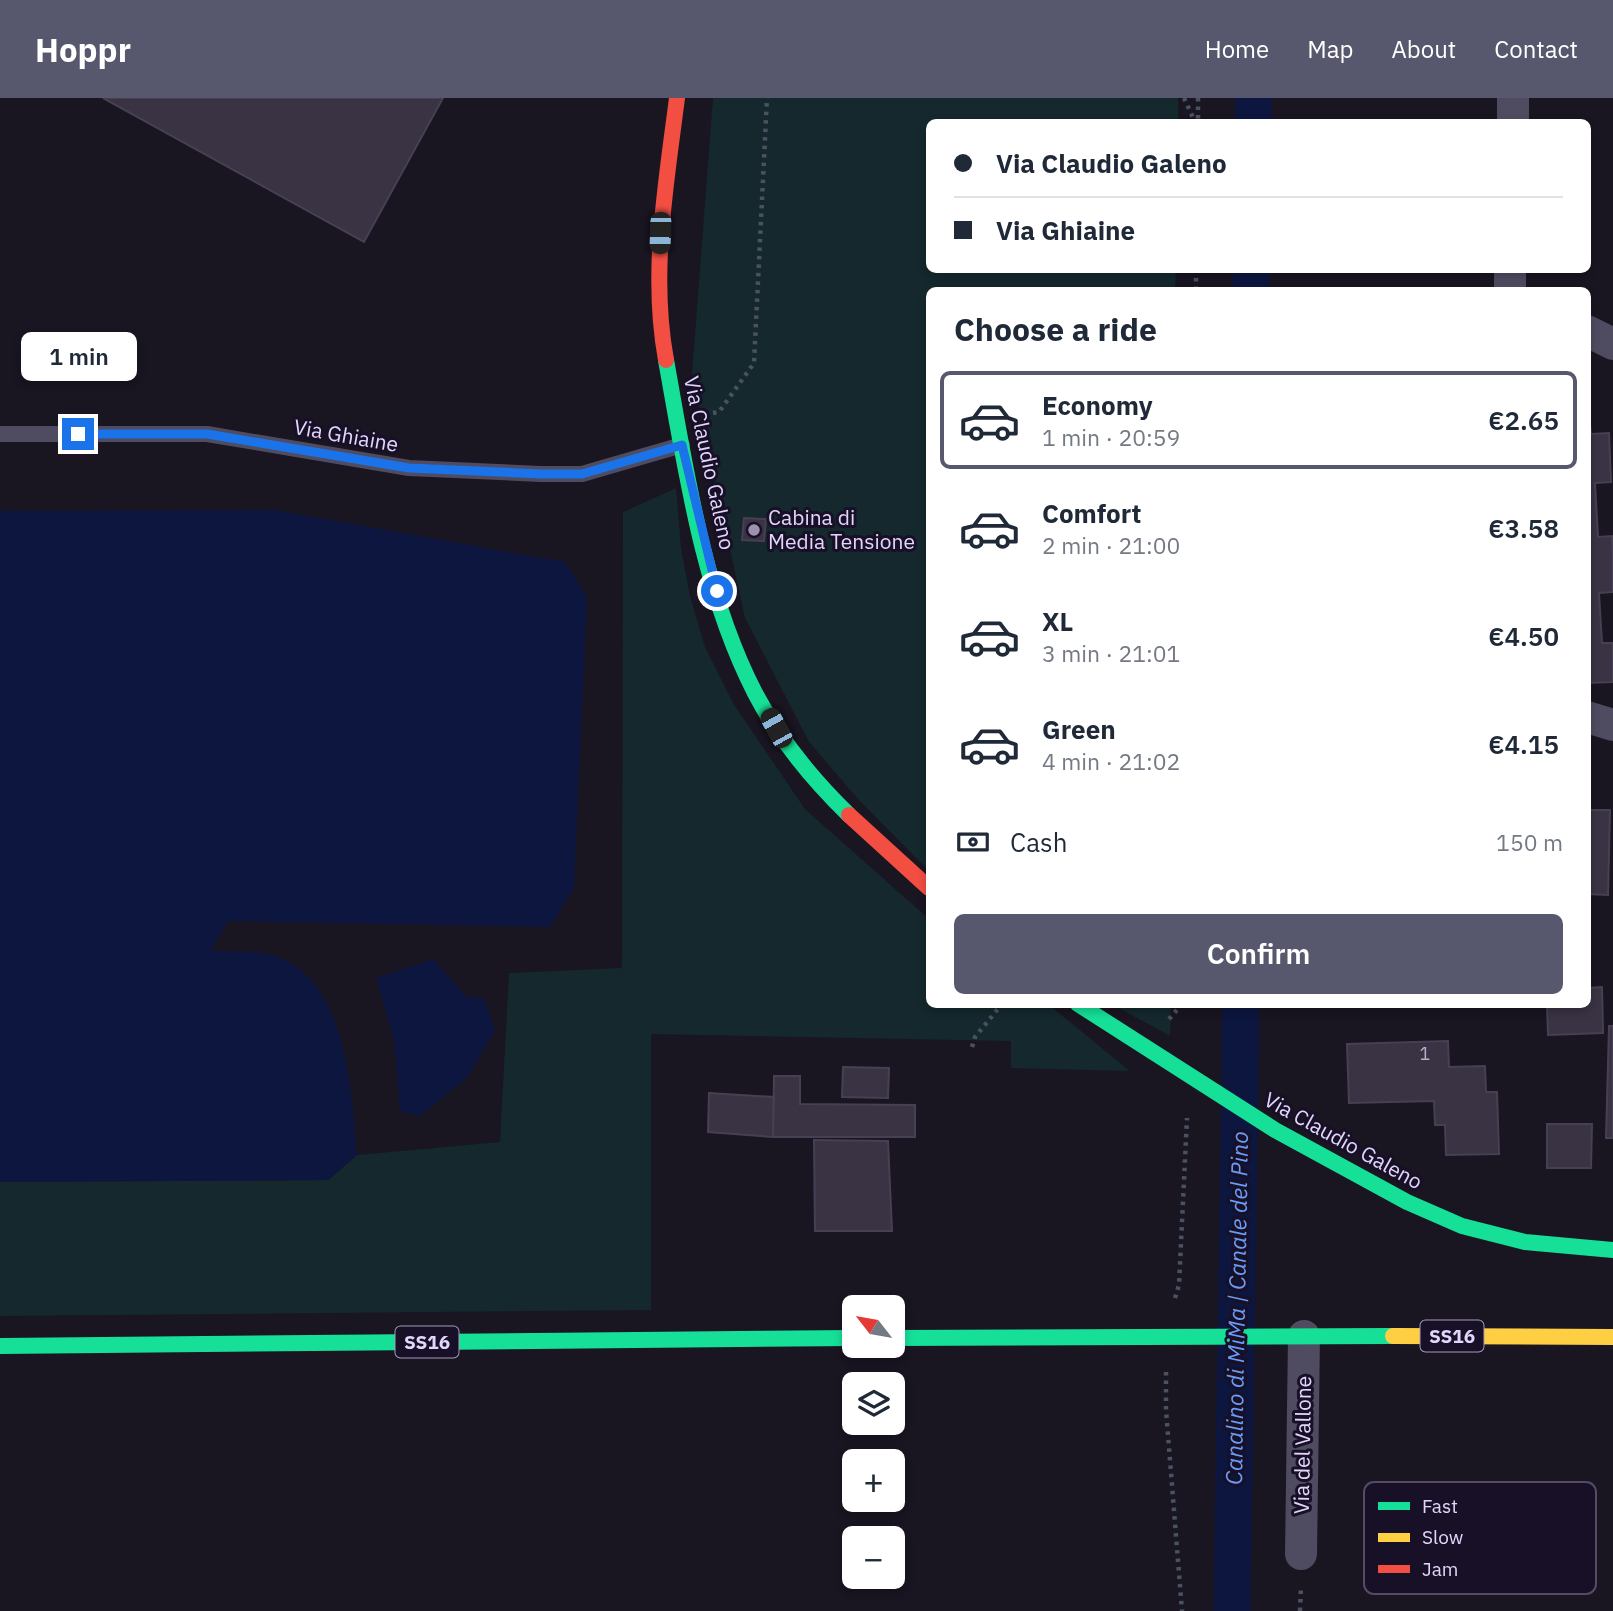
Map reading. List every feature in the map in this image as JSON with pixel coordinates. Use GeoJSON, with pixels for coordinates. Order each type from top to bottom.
{"type":"FeatureCollection","features":[{"type":"Feature","properties":{"kind":"main road","name":"Via Claudio Galeno"},"geometry":{"type":"LineString","coordinates":[[677,98],[660,233],[658,290],[661,343],[682,445],[724,617],[764,708],[811,775],[862,830],[926,885]]}},
{"type":"Feature","properties":{"kind":"main road","name":"Via Claudio Galeno"},"geometry":{"type":"LineString","coordinates":[[1084,1008],[1275,1130],[1407,1202],[1462,1226],[1525,1242],[1613,1250]]}},
{"type":"Feature","properties":{"kind":"main road","name":"SS16"},"geometry":{"type":"LineString","coordinates":[[905,1338],[1166,1335],[1613,1337]]}},
{"type":"Feature","properties":{"kind":"main road","name":"SS16"},"geometry":{"type":"LineString","coordinates":[[0,1346],[842,1338]]}},
{"type":"Feature","properties":{"kind":"street"},"geometry":{"type":"LineString","coordinates":[[1513,98],[1513,119]]}},
{"type":"Feature","properties":{"kind":"street"},"geometry":{"type":"LineString","coordinates":[[1591,333],[1613,344]]}},
{"type":"Feature","properties":{"kind":"street"},"geometry":{"type":"LineString","coordinates":[[1591,718],[1613,725]]}},
{"type":"Feature","properties":{"kind":"street","name":"Via del Vallone"},"geometry":{"type":"LineString","coordinates":[[1297,1336],[1301,1554]]}},
{"type":"Feature","properties":{"kind":"lane","name":"Via Ghiaine"},"geometry":{"type":"LineString","coordinates":[[0,435],[207,434],[409,468],[541,474],[582,474],[682,445]]}},
{"type":"Feature","properties":{"kind":"path"},"geometry":{"type":"LineString","coordinates":[[677,415],[719,412],[754,363],[767,98]]}},
{"type":"Feature","properties":{"kind":"path"},"geometry":{"type":"LineString","coordinates":[[1184,98],[1195,119]]}},
{"type":"Feature","properties":{"kind":"path"},"geometry":{"type":"LineString","coordinates":[[1197,119],[1198,98]]}},
{"type":"Feature","properties":{"kind":"path"},"geometry":{"type":"LineString","coordinates":[[972,1047],[975,1037],[999,1008]]}},
{"type":"Feature","properties":{"kind":"path"},"geometry":{"type":"LineString","coordinates":[[1182,1611],[1166,1410],[1166,1335],[1179,1285],[1184,1150],[1194,1080]]}},
{"type":"Feature","properties":{"kind":"green space"},"geometry":{"type":"Polygon","coordinates":[[[713,98],[1178,98],[1178,119],[926,119],[926,273],[1176,273],[1175,287],[926,287],[926,868],[858,799],[809,742],[745,618],[692,374],[713,98]]]}},
{"type":"Feature","properties":{"kind":"green space"},"geometry":{"type":"Polygon","coordinates":[[[676,488],[681,548],[690,596],[705,647],[733,703],[805,809],[926,916],[926,1008],[1053,1008],[1130,1071],[1011,1068],[1011,1041],[651,1034],[651,1310],[0,1316],[0,1182],[328,1180],[357,1155],[500,1142],[509,973],[622,968],[623,512],[676,488]]]}},
{"type":"Feature","properties":{"kind":"green space"},"geometry":{"type":"Polygon","coordinates":[[[1119,1008],[1171,1008],[1170,1036],[1119,1008]]]}},
{"type":"Feature","properties":{"kind":"water"},"geometry":{"type":"Polygon","coordinates":[[[275,510],[565,562],[587,597],[574,888],[550,927],[228,921],[211,950],[256,952],[281,958],[303,972],[320,992],[333,1016],[348,1073],[357,1155],[328,1180],[0,1182],[0,511],[275,510]]]}},
{"type":"Feature","properties":{"kind":"water"},"geometry":{"type":"Polygon","coordinates":[[[433,959],[467,997],[484,998],[495,1030],[468,1077],[420,1116],[400,1111],[394,1040],[376,978],[433,959]]]}},
{"type":"Feature","properties":{"kind":"building"},"geometry":{"type":"Polygon","coordinates":[[[103,98],[443,98],[364,242],[103,98]]]}},
{"type":"Feature","properties":{"kind":"building"},"geometry":{"type":"Polygon","coordinates":[[[1609,433],[1611,482],[1595,483],[1598,537],[1612,536],[1613,592],[1599,593],[1602,643],[1613,643],[1613,682],[1591,683],[1591,434],[1609,433]]]}},
{"type":"Feature","properties":{"kind":"building","name":"Cabina di Media Tensione"},"geometry":{"type":"Polygon","coordinates":[[[744,518],[766,519],[764,541],[742,540],[744,518]]]}},
{"type":"Feature","properties":{"kind":"building"},"geometry":{"type":"Polygon","coordinates":[[[1591,810],[1610,810],[1608,895],[1591,894],[1591,810]]]}},
{"type":"Feature","properties":{"kind":"building"},"geometry":{"type":"Polygon","coordinates":[[[1602,987],[1603,1033],[1548,1035],[1547,1008],[1591,1008],[1591,988],[1602,987]]]}},
{"type":"Feature","properties":{"kind":"building"},"geometry":{"type":"Polygon","coordinates":[[[1609,1026],[1613,1026],[1613,1138],[1606,1138],[1609,1026]]]}},
{"type":"Feature","properties":{"kind":"building"},"geometry":{"type":"Polygon","coordinates":[[[1448,1041],[1449,1067],[1485,1066],[1486,1092],[1497,1092],[1499,1154],[1446,1155],[1445,1125],[1435,1125],[1434,1101],[1349,1103],[1347,1044],[1448,1041]]]}},
{"type":"Feature","properties":{"kind":"building"},"geometry":{"type":"Polygon","coordinates":[[[843,1067],[889,1068],[888,1098],[842,1097],[843,1067]]]}},
{"type":"Feature","properties":{"kind":"building"},"geometry":{"type":"Polygon","coordinates":[[[774,1076],[800,1076],[800,1104],[915,1105],[915,1137],[773,1137],[774,1076]]]}},
{"type":"Feature","properties":{"kind":"building"},"geometry":{"type":"Polygon","coordinates":[[[709,1093],[774,1097],[773,1137],[708,1132],[709,1093]]]}},
{"type":"Feature","properties":{"kind":"building"},"geometry":{"type":"Polygon","coordinates":[[[1547,1124],[1592,1124],[1591,1168],[1547,1168],[1547,1124]]]}},
{"type":"Feature","properties":{"kind":"building"},"geometry":{"type":"Polygon","coordinates":[[[814,1140],[888,1141],[892,1231],[815,1231],[814,1140]]]}},
{"type":"Feature","properties":{"kind":"waterway","name":"Canalino di MiMa | Canale del Pino"},"geometry":{"type":"LineString","coordinates":[[1253,119],[1254,98]]}},
{"type":"Feature","properties":{"kind":"waterway","name":"Canalino di MiMa | Canale del Pino"},"geometry":{"type":"LineString","coordinates":[[1251,273],[1251,287]]}},
{"type":"Feature","properties":{"kind":"waterway","name":"Canalino di MiMa | Canale del Pino"},"geometry":{"type":"LineString","coordinates":[[1232,1611],[1241,1008]]}},
{"type":"Feature","properties":{"kind":"traffic: fast"},"geometry":{"type":"LineString","coordinates":[[666,360],[698,530],[709,573],[737,654],[764,710],[786,742],[809,773],[849,815]]}},
{"type":"Feature","properties":{"kind":"traffic: fast"},"geometry":{"type":"LineString","coordinates":[[1084,1008],[1275,1130],[1407,1202],[1462,1226],[1525,1242],[1613,1250]]}},
{"type":"Feature","properties":{"kind":"traffic: fast"},"geometry":{"type":"LineString","coordinates":[[905,1338],[1393,1336]]}},
{"type":"Feature","properties":{"kind":"traffic: fast"},"geometry":{"type":"LineString","coordinates":[[0,1346],[842,1338]]}},
{"type":"Feature","properties":{"kind":"traffic: slow"},"geometry":{"type":"LineString","coordinates":[[1393,1336],[1613,1337]]}},
{"type":"Feature","properties":{"kind":"traffic: jam"},"geometry":{"type":"LineString","coordinates":[[666,360],[659,295],[661,229],[677,98]]}},
{"type":"Feature","properties":{"kind":"traffic: jam"},"geometry":{"type":"LineString","coordinates":[[849,815],[926,885]]}},
{"type":"Feature","properties":{"kind":"place","name":"Cabina di Media Tensione"},"geometry":{"type":"Point","coordinates":[754,530]}},
{"type":"Feature","properties":{"kind":"route"},"geometry":{"type":"LineString","coordinates":[[78,434],[207,434],[409,468],[541,474],[582,474],[615,467],[682,445],[717,591]]}}]}
